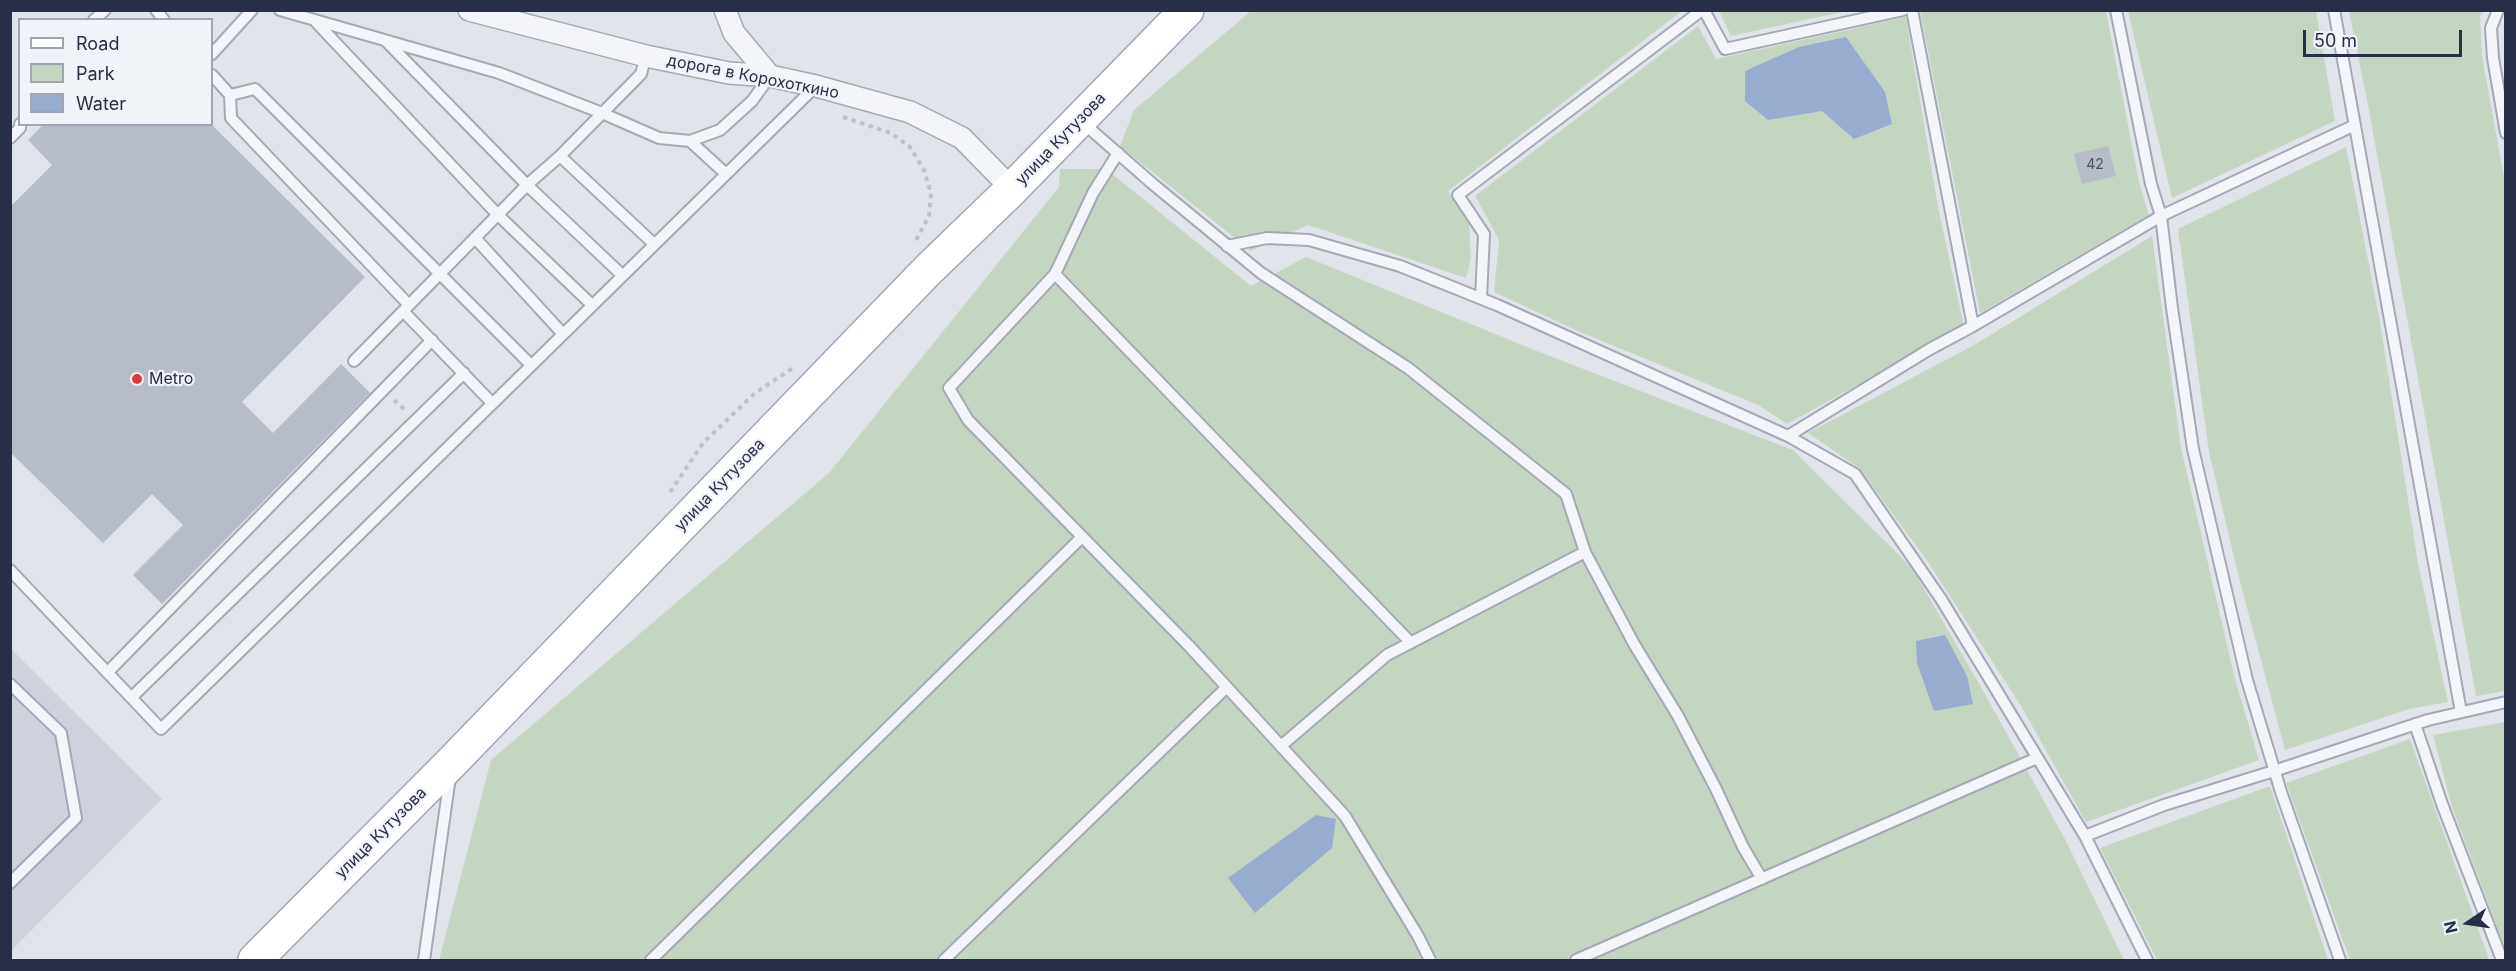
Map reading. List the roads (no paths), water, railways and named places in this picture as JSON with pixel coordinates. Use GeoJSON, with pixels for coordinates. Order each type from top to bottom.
{"type":"FeatureCollection","features":[{"type":"Feature","properties":{"kind":"main road","name":"улица Кутузова"},"geometry":{"type":"LineString","coordinates":[[255,960],[452,762],[928,270],[1012,189],[1187,10]]}},
{"type":"Feature","properties":{"kind":"street","name":"дорога в Корохоткино"},"geometry":{"type":"LineString","coordinates":[[469,10],[646,56],[729,73],[770,76],[910,112],[962,138],[1012,189]]}},
{"type":"Feature","properties":{"kind":"street"},"geometry":{"type":"LineString","coordinates":[[725,10],[734,33],[770,76]]}},
{"type":"Feature","properties":{"kind":"lane"},"geometry":{"type":"LineString","coordinates":[[213,53],[252,10]]}},
{"type":"Feature","properties":{"kind":"lane"},"geometry":{"type":"LineString","coordinates":[[280,10],[498,73],[602,113],[659,138],[690,141],[720,130],[752,101],[770,76]]}},
{"type":"Feature","properties":{"kind":"lane"},"geometry":{"type":"LineString","coordinates":[[1481,298],[1484,234],[1458,195],[1703,10],[1725,49],[1904,10]]}},
{"type":"Feature","properties":{"kind":"lane"},"geometry":{"type":"LineString","coordinates":[[1912,10],[1973,326]]}},
{"type":"Feature","properties":{"kind":"lane"},"geometry":{"type":"LineString","coordinates":[[2116,10],[2151,184],[2161,216],[2193,449],[2247,680],[2274,771],[2340,960]]}},
{"type":"Feature","properties":{"kind":"lane"},"geometry":{"type":"LineString","coordinates":[[2334,10],[2462,712]]}},
{"type":"Feature","properties":{"kind":"lane"},"geometry":{"type":"LineString","coordinates":[[2498,10],[2491,28],[2493,58],[2505,133]]}},
{"type":"Feature","properties":{"kind":"lane"},"geometry":{"type":"LineString","coordinates":[[314,20],[498,215],[592,305]]}},
{"type":"Feature","properties":{"kind":"lane"},"geometry":{"type":"LineString","coordinates":[[386,41],[527,185],[622,276]]}},
{"type":"Feature","properties":{"kind":"lane"},"geometry":{"type":"LineString","coordinates":[[354,361],[527,185],[560,156],[641,74],[646,56]]}},
{"type":"Feature","properties":{"kind":"lane"},"geometry":{"type":"LineString","coordinates":[[213,76],[230,95],[231,118],[492,403]]}},
{"type":"Feature","properties":{"kind":"lane"},"geometry":{"type":"LineString","coordinates":[[10,570],[161,729],[816,86]]}},
{"type":"Feature","properties":{"kind":"lane"},"geometry":{"type":"LineString","coordinates":[[230,95],[255,89],[531,365]]}},
{"type":"Feature","properties":{"kind":"lane"},"geometry":{"type":"LineString","coordinates":[[1079,120],[1261,273],[1408,368],[1566,494],[1584,552],[1634,644],[1678,716],[1716,789],[1743,848],[1762,879]]}},
{"type":"Feature","properties":{"kind":"lane"},"geometry":{"type":"LineString","coordinates":[[1788,436],[1930,349],[2161,216],[2355,125]]}},
{"type":"Feature","properties":{"kind":"lane"},"geometry":{"type":"LineString","coordinates":[[10,138],[20,126]]}},
{"type":"Feature","properties":{"kind":"lane"},"geometry":{"type":"LineString","coordinates":[[690,141],[726,174]]}},
{"type":"Feature","properties":{"kind":"lane"},"geometry":{"type":"LineString","coordinates":[[1118,153],[1094,193],[1055,274],[949,388],[968,420],[1227,687],[1345,816],[1418,936],[1430,960]]}},
{"type":"Feature","properties":{"kind":"lane"},"geometry":{"type":"LineString","coordinates":[[560,156],[654,244]]}},
{"type":"Feature","properties":{"kind":"lane"},"geometry":{"type":"LineString","coordinates":[[475,238],[563,334]]}},
{"type":"Feature","properties":{"kind":"lane"},"geometry":{"type":"LineString","coordinates":[[1227,246],[1267,238],[1308,240],[1400,266],[1481,298],[1788,436],[1855,474],[1941,599],[2085,836],[2147,960]]}},
{"type":"Feature","properties":{"kind":"lane"},"geometry":{"type":"LineString","coordinates":[[1055,274],[1411,642]]}},
{"type":"Feature","properties":{"kind":"lane"},"geometry":{"type":"LineString","coordinates":[[108,672],[432,340]]}},
{"type":"Feature","properties":{"kind":"lane"},"geometry":{"type":"LineString","coordinates":[[132,698],[464,373]]}},
{"type":"Feature","properties":{"kind":"lane"},"geometry":{"type":"LineString","coordinates":[[651,960],[1082,537]]}},
{"type":"Feature","properties":{"kind":"lane"},"geometry":{"type":"LineString","coordinates":[[1281,746],[1387,655],[1584,552]]}},
{"type":"Feature","properties":{"kind":"lane"},"geometry":{"type":"LineString","coordinates":[[10,684],[60,733],[76,818],[10,883]]}},
{"type":"Feature","properties":{"kind":"lane"},"geometry":{"type":"LineString","coordinates":[[944,960],[1227,687]]}},
{"type":"Feature","properties":{"kind":"lane"},"geometry":{"type":"LineString","coordinates":[[2085,836],[2163,805],[2415,724],[2505,702]]}},
{"type":"Feature","properties":{"kind":"lane"},"geometry":{"type":"LineString","coordinates":[[2415,724],[2442,804],[2502,960]]}},
{"type":"Feature","properties":{"kind":"lane"},"geometry":{"type":"LineString","coordinates":[[1576,960],[2037,758]]}},
{"type":"Feature","properties":{"kind":"lane"},"geometry":{"type":"LineString","coordinates":[[424,960],[452,762]]}},
{"type":"Feature","properties":{"kind":"water"},"geometry":{"type":"Polygon","coordinates":[[[1846,37],[1885,92],[1892,124],[1854,139],[1822,111],[1768,120],[1745,101],[1745,71],[1799,47],[1846,37]]]}},
{"type":"Feature","properties":{"kind":"water"},"geometry":{"type":"Polygon","coordinates":[[[1945,635],[1967,676],[1973,704],[1934,711],[1917,663],[1916,641],[1945,635]]]}},
{"type":"Feature","properties":{"kind":"water"},"geometry":{"type":"Polygon","coordinates":[[[1316,815],[1336,819],[1332,848],[1255,913],[1228,878],[1316,815]]]}},
{"type":"Feature","properties":{"kind":"place","name":"Metro"},"geometry":{"type":"Point","coordinates":[137,379]}}]}
